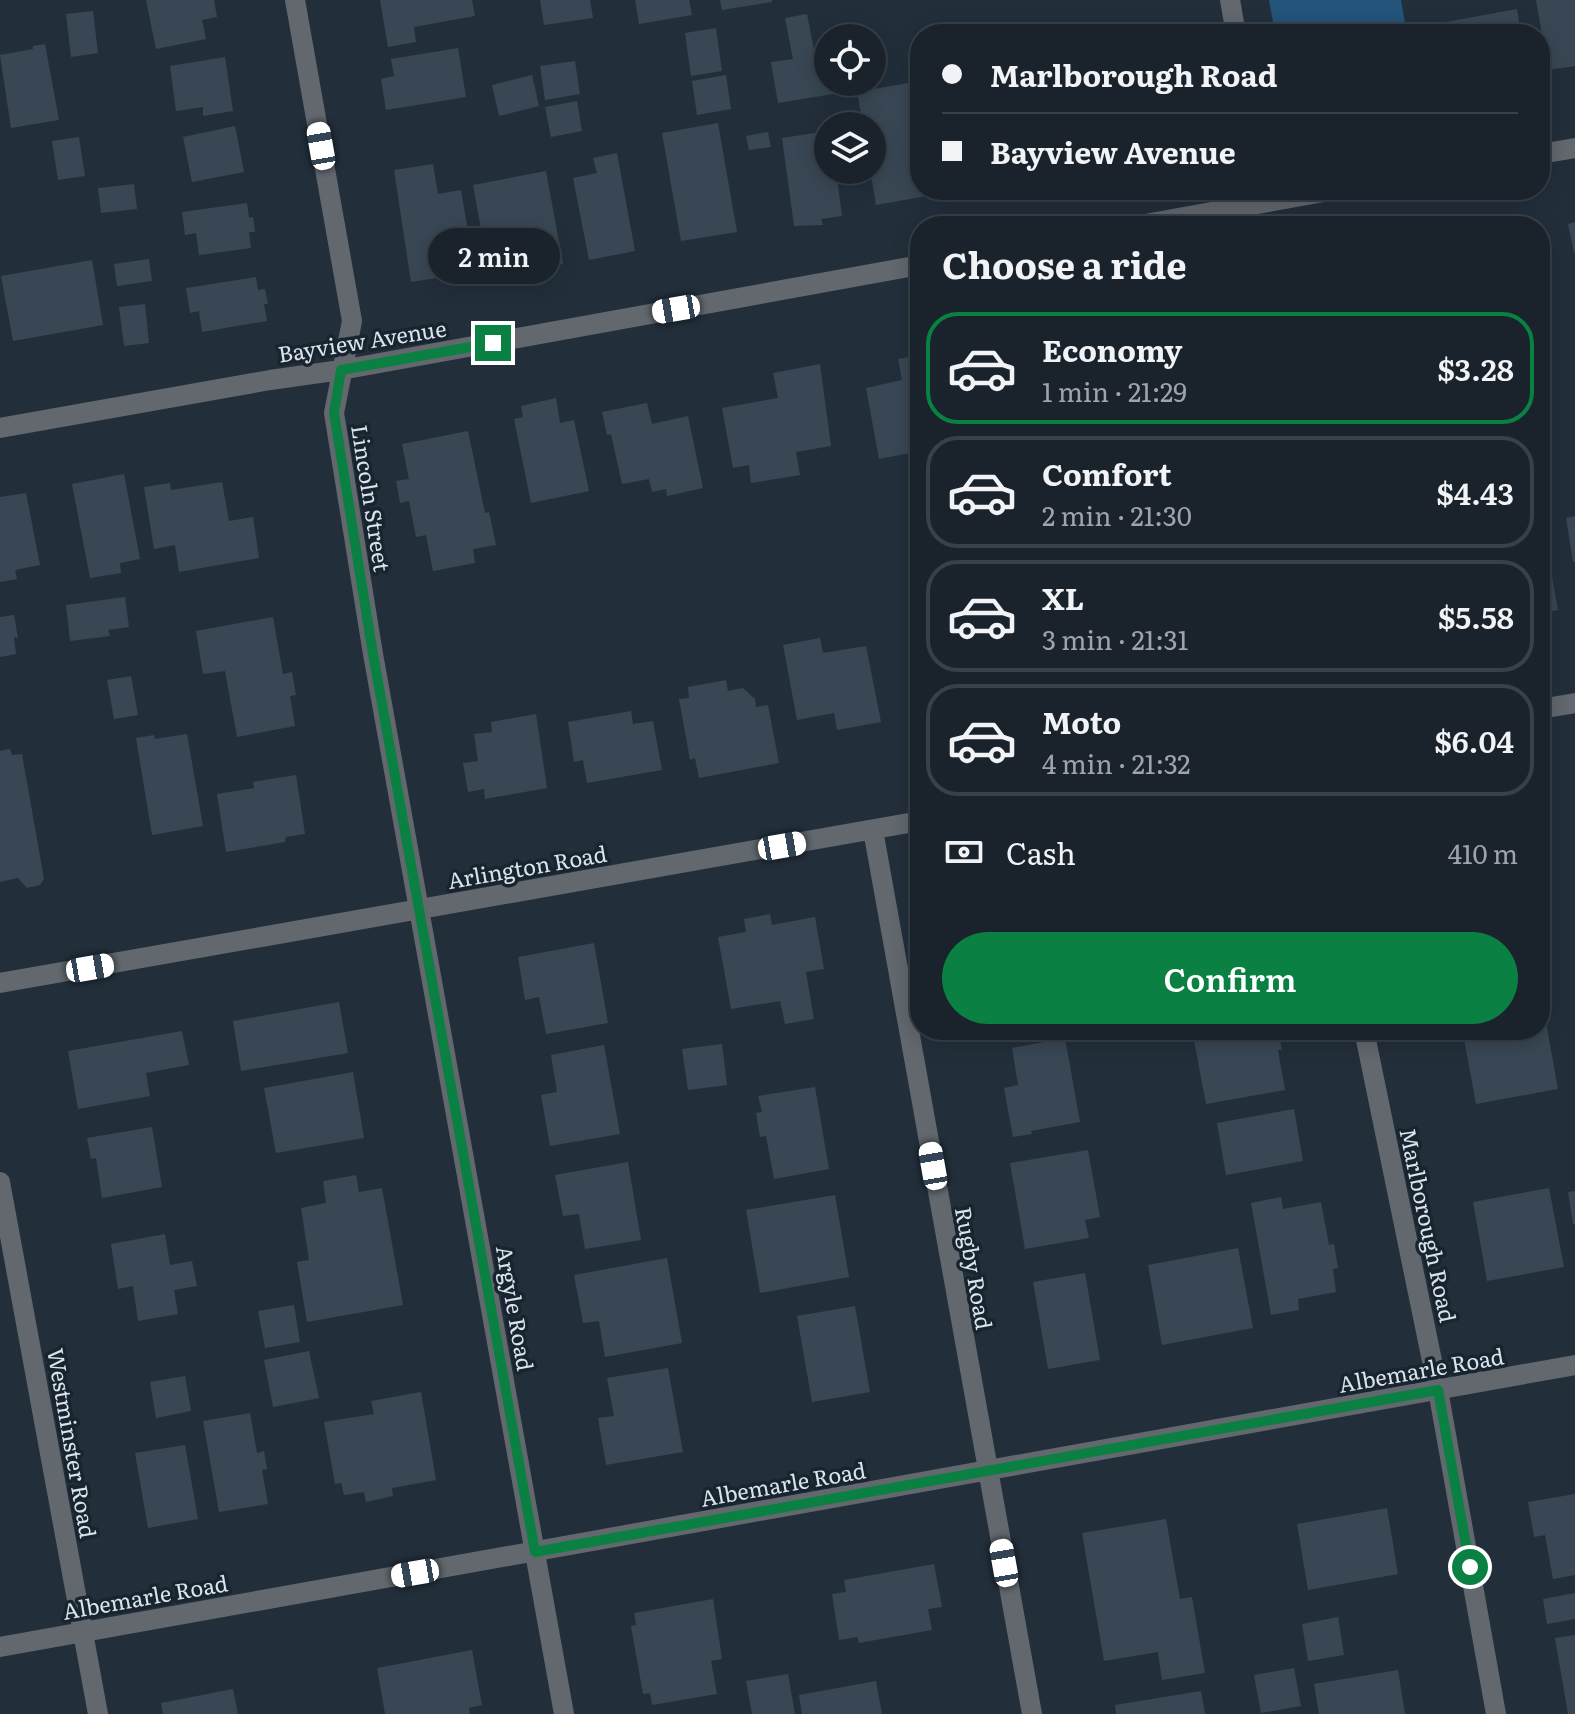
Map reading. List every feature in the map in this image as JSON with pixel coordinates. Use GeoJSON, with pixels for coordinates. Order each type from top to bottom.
{"type":"FeatureCollection","features":[{"type":"Feature","properties":{"kind":"street","name":"Lincoln Street"},"geometry":{"type":"LineString","coordinates":[[295,0],[352,321],[334,413],[373,654],[421,909]]}},
{"type":"Feature","properties":{"kind":"street"},"geometry":{"type":"LineString","coordinates":[[1230,0],[1234,24]]}},
{"type":"Feature","properties":{"kind":"street"},"geometry":{"type":"LineString","coordinates":[[1550,152],[1575,148]]}},
{"type":"Feature","properties":{"kind":"street"},"geometry":{"type":"LineString","coordinates":[[1177,216],[1247,200]]}},
{"type":"Feature","properties":{"kind":"street","name":"Bayview Avenue"},"geometry":{"type":"LineString","coordinates":[[0,428],[910,267]]}},
{"type":"Feature","properties":{"kind":"street"},"geometry":{"type":"LineString","coordinates":[[1550,707],[1575,703]]}},
{"type":"Feature","properties":{"kind":"street","name":"Arlington Road"},"geometry":{"type":"LineString","coordinates":[[0,983],[910,823]]}},
{"type":"Feature","properties":{"kind":"street","name":"Rugby Road"},"geometry":{"type":"LineString","coordinates":[[873,830],[910,1038]]}},
{"type":"Feature","properties":{"kind":"street","name":"Argyle Road"},"geometry":{"type":"LineString","coordinates":[[421,909],[564,1714]]}},
{"type":"Feature","properties":{"kind":"street","name":"Rugby Road"},"geometry":{"type":"LineString","coordinates":[[910,1040],[1032,1714]]}},
{"type":"Feature","properties":{"kind":"street","name":"Marlborough Road"},"geometry":{"type":"LineString","coordinates":[[1366,1040],[1438,1390],[1496,1714]]}},
{"type":"Feature","properties":{"kind":"street","name":"Westminster Road"},"geometry":{"type":"LineString","coordinates":[[0,1182],[98,1714]]}},
{"type":"Feature","properties":{"kind":"street","name":"Albemarle Road"},"geometry":{"type":"LineString","coordinates":[[0,1647],[1575,1365]]}},
{"type":"Feature","properties":{"kind":"shaded area"},"geometry":{"type":"Polygon","coordinates":[[[1269,0],[1401,0],[1405,24],[1273,24],[1269,0]]]}},
{"type":"Feature","properties":{"kind":"building"},"geometry":{"type":"Polygon","coordinates":[[[146,0],[214,0],[217,17],[202,20],[206,39],[156,49],[146,0]]]}},
{"type":"Feature","properties":{"kind":"building"},"geometry":{"type":"Polygon","coordinates":[[[380,0],[472,0],[475,16],[414,27],[416,42],[388,47],[380,0]]]}},
{"type":"Feature","properties":{"kind":"building"},"geometry":{"type":"Polygon","coordinates":[[[540,0],[590,0],[593,18],[544,25],[540,0]]]}},
{"type":"Feature","properties":{"kind":"building"},"geometry":{"type":"Polygon","coordinates":[[[635,0],[689,0],[692,15],[639,24],[635,0]]]}},
{"type":"Feature","properties":{"kind":"building"},"geometry":{"type":"Polygon","coordinates":[[[720,0],[772,0],[772,2],[722,10],[720,0]]]}},
{"type":"Feature","properties":{"kind":"building"},"geometry":{"type":"Polygon","coordinates":[[[1536,0],[1575,0],[1575,66],[1550,70],[1550,24],[1540,24],[1536,0]]]}},
{"type":"Feature","properties":{"kind":"building"},"geometry":{"type":"Polygon","coordinates":[[[1517,9],[1519,24],[1435,24],[1517,9]]]}},
{"type":"Feature","properties":{"kind":"building"},"geometry":{"type":"Polygon","coordinates":[[[93,11],[98,53],[71,57],[66,14],[93,11]]]}},
{"type":"Feature","properties":{"kind":"building"},"geometry":{"type":"Polygon","coordinates":[[[807,14],[814,50],[814,96],[821,96],[778,103],[771,62],[793,59],[785,18],[807,14]]]}},
{"type":"Feature","properties":{"kind":"building"},"geometry":{"type":"Polygon","coordinates":[[[716,28],[722,71],[691,76],[685,33],[716,28]]]}},
{"type":"Feature","properties":{"kind":"building"},"geometry":{"type":"Polygon","coordinates":[[[45,44],[59,120],[11,128],[0,55],[45,44]]]}},
{"type":"Feature","properties":{"kind":"building"},"geometry":{"type":"Polygon","coordinates":[[[458,48],[466,97],[386,110],[381,79],[394,76],[391,59],[458,48]]]}},
{"type":"Feature","properties":{"kind":"building"},"geometry":{"type":"Polygon","coordinates":[[[225,57],[233,111],[203,116],[203,107],[176,111],[170,66],[225,57]]]}},
{"type":"Feature","properties":{"kind":"building"},"geometry":{"type":"Polygon","coordinates":[[[575,61],[580,94],[545,100],[540,66],[575,61]]]}},
{"type":"Feature","properties":{"kind":"building"},"geometry":{"type":"Polygon","coordinates":[[[532,75],[539,106],[499,116],[492,85],[532,75]]]}},
{"type":"Feature","properties":{"kind":"building"},"geometry":{"type":"Polygon","coordinates":[[[726,75],[731,109],[697,115],[692,81],[726,75]]]}},
{"type":"Feature","properties":{"kind":"building"},"geometry":{"type":"Polygon","coordinates":[[[908,83],[910,199],[876,205],[872,184],[886,184],[886,112],[861,112],[858,96],[886,96],[886,87],[908,83]]]}},
{"type":"Feature","properties":{"kind":"building"},"geometry":{"type":"Polygon","coordinates":[[[577,101],[582,131],[551,137],[545,107],[577,101]]]}},
{"type":"Feature","properties":{"kind":"building"},"geometry":{"type":"Polygon","coordinates":[[[718,123],[737,232],[681,241],[662,133],[718,123]]]}},
{"type":"Feature","properties":{"kind":"building"},"geometry":{"type":"Polygon","coordinates":[[[235,126],[244,172],[192,182],[183,137],[235,126]]]}},
{"type":"Feature","properties":{"kind":"building"},"geometry":{"type":"Polygon","coordinates":[[[768,132],[771,147],[749,150],[746,136],[768,132]]]}},
{"type":"Feature","properties":{"kind":"building"},"geometry":{"type":"Polygon","coordinates":[[[814,133],[814,184],[838,184],[842,216],[821,219],[823,225],[794,226],[782,138],[814,133]]]}},
{"type":"Feature","properties":{"kind":"building"},"geometry":{"type":"Polygon","coordinates":[[[79,137],[85,176],[58,180],[52,141],[79,137]]]}},
{"type":"Feature","properties":{"kind":"building"},"geometry":{"type":"Polygon","coordinates":[[[617,153],[635,251],[589,260],[573,178],[597,173],[593,158],[617,153]]]}},
{"type":"Feature","properties":{"kind":"building"},"geometry":{"type":"Polygon","coordinates":[[[433,164],[438,194],[461,190],[475,272],[411,282],[394,170],[433,164]]]}},
{"type":"Feature","properties":{"kind":"building"},"geometry":{"type":"Polygon","coordinates":[[[546,171],[563,264],[514,273],[510,253],[486,257],[473,185],[546,171]]]}},
{"type":"Feature","properties":{"kind":"building"},"geometry":{"type":"Polygon","coordinates":[[[134,184],[137,209],[101,213],[98,188],[134,184]]]}},
{"type":"Feature","properties":{"kind":"building"},"geometry":{"type":"Polygon","coordinates":[[[247,203],[255,232],[249,232],[251,248],[199,255],[196,233],[185,235],[182,212],[247,203]]]}},
{"type":"Feature","properties":{"kind":"building"},"geometry":{"type":"Polygon","coordinates":[[[1575,222],[1575,253],[1574,253],[1568,224],[1575,222]]]}},
{"type":"Feature","properties":{"kind":"building"},"geometry":{"type":"Polygon","coordinates":[[[149,259],[152,281],[117,286],[114,264],[149,259]]]}},
{"type":"Feature","properties":{"kind":"building"},"geometry":{"type":"Polygon","coordinates":[[[92,260],[103,325],[13,341],[1,276],[92,260]]]}},
{"type":"Feature","properties":{"kind":"building"},"geometry":{"type":"Polygon","coordinates":[[[256,277],[258,290],[265,289],[267,321],[202,332],[199,311],[190,313],[186,288],[256,277]]]}},
{"type":"Feature","properties":{"kind":"building"},"geometry":{"type":"Polygon","coordinates":[[[145,304],[149,343],[124,346],[119,307],[145,304]]]}},
{"type":"Feature","properties":{"kind":"building"},"geometry":{"type":"Polygon","coordinates":[[[910,357],[910,453],[879,459],[866,388],[902,380],[898,359],[910,357]]]}},
{"type":"Feature","properties":{"kind":"building"},"geometry":{"type":"Polygon","coordinates":[[[820,364],[831,446],[796,452],[800,475],[751,483],[749,465],[733,468],[722,408],[778,398],[773,373],[820,364]]]}},
{"type":"Feature","properties":{"kind":"building"},"geometry":{"type":"Polygon","coordinates":[[[556,398],[560,423],[574,420],[589,491],[531,503],[514,419],[523,417],[521,406],[556,398]]]}},
{"type":"Feature","properties":{"kind":"building"},"geometry":{"type":"Polygon","coordinates":[[[647,403],[652,424],[688,416],[703,488],[667,496],[666,489],[652,492],[649,479],[622,484],[611,434],[607,435],[602,412],[647,403]]]}},
{"type":"Feature","properties":{"kind":"building"},"geometry":{"type":"Polygon","coordinates":[[[468,431],[485,513],[489,512],[496,545],[473,549],[475,563],[433,571],[426,535],[416,537],[409,501],[400,503],[396,481],[409,479],[402,444],[468,431]]]}},
{"type":"Feature","properties":{"kind":"building"},"geometry":{"type":"Polygon","coordinates":[[[124,474],[140,559],[120,563],[121,573],[90,578],[72,484],[124,474]]]}},
{"type":"Feature","properties":{"kind":"building"},"geometry":{"type":"Polygon","coordinates":[[[222,482],[229,521],[253,517],[259,558],[179,572],[175,545],[154,549],[144,487],[170,483],[171,490],[222,482]]]}},
{"type":"Feature","properties":{"kind":"building"},"geometry":{"type":"Polygon","coordinates":[[[26,493],[40,565],[15,570],[17,579],[0,582],[0,497],[26,493]]]}},
{"type":"Feature","properties":{"kind":"building"},"geometry":{"type":"Polygon","coordinates":[[[1575,516],[1575,562],[1573,562],[1566,518],[1575,516]]]}},
{"type":"Feature","properties":{"kind":"building"},"geometry":{"type":"Polygon","coordinates":[[[1550,564],[1558,610],[1550,611],[1550,564]]]}},
{"type":"Feature","properties":{"kind":"building"},"geometry":{"type":"Polygon","coordinates":[[[125,597],[129,627],[108,630],[110,636],[70,641],[66,605],[125,597]]]}},
{"type":"Feature","properties":{"kind":"building"},"geometry":{"type":"Polygon","coordinates":[[[14,615],[18,638],[14,637],[16,654],[0,657],[0,617],[14,615]]]}},
{"type":"Feature","properties":{"kind":"building"},"geometry":{"type":"Polygon","coordinates":[[[273,617],[283,674],[292,672],[296,695],[290,696],[295,726],[237,737],[225,671],[203,674],[196,631],[273,617]]]}},
{"type":"Feature","properties":{"kind":"building"},"geometry":{"type":"Polygon","coordinates":[[[820,638],[823,653],[866,646],[881,722],[837,730],[834,713],[797,720],[783,645],[820,638]]]}},
{"type":"Feature","properties":{"kind":"building"},"geometry":{"type":"Polygon","coordinates":[[[131,676],[138,715],[114,719],[107,680],[131,676]]]}},
{"type":"Feature","properties":{"kind":"building"},"geometry":{"type":"Polygon","coordinates":[[[726,680],[728,691],[743,688],[755,699],[756,707],[768,705],[779,763],[699,778],[695,758],[690,760],[679,699],[689,698],[688,687],[726,680]]]}},
{"type":"Feature","properties":{"kind":"building"},"geometry":{"type":"Polygon","coordinates":[[[631,711],[633,724],[653,721],[662,770],[587,783],[583,760],[574,762],[568,722],[631,711]]]}},
{"type":"Feature","properties":{"kind":"building"},"geometry":{"type":"Polygon","coordinates":[[[536,714],[547,788],[485,799],[484,789],[468,792],[463,763],[478,761],[474,734],[492,732],[491,722],[536,714]]]}},
{"type":"Feature","properties":{"kind":"building"},"geometry":{"type":"Polygon","coordinates":[[[187,734],[203,826],[152,835],[136,738],[154,735],[155,739],[187,734]]]}},
{"type":"Feature","properties":{"kind":"building"},"geometry":{"type":"Polygon","coordinates":[[[10,749],[12,755],[22,754],[44,879],[40,885],[27,888],[18,878],[0,882],[0,751],[10,749]]]}},
{"type":"Feature","properties":{"kind":"building"},"geometry":{"type":"Polygon","coordinates":[[[296,775],[305,834],[286,837],[285,842],[226,852],[217,794],[254,788],[253,782],[296,775]]]}},
{"type":"Feature","properties":{"kind":"building"},"geometry":{"type":"Polygon","coordinates":[[[770,914],[772,925],[815,917],[824,969],[806,972],[814,1019],[785,1024],[780,1001],[731,1009],[718,937],[746,932],[744,919],[770,914]]]}},
{"type":"Feature","properties":{"kind":"building"},"geometry":{"type":"Polygon","coordinates":[[[594,943],[608,1023],[546,1034],[539,997],[525,1000],[518,957],[594,943]]]}},
{"type":"Feature","properties":{"kind":"building"},"geometry":{"type":"Polygon","coordinates":[[[339,1002],[348,1053],[241,1071],[233,1021],[339,1002]]]}},
{"type":"Feature","properties":{"kind":"building"},"geometry":{"type":"Polygon","coordinates":[[[182,1031],[189,1065],[146,1073],[150,1096],[78,1109],[68,1051],[182,1031]]]}},
{"type":"Feature","properties":{"kind":"building"},"geometry":{"type":"Polygon","coordinates":[[[1065,1040],[1080,1122],[1013,1137],[1004,1088],[1018,1085],[1012,1048],[1065,1040]]]}},
{"type":"Feature","properties":{"kind":"building"},"geometry":{"type":"Polygon","coordinates":[[[1194,1040],[1280,1040],[1282,1050],[1278,1050],[1285,1090],[1206,1104],[1194,1040]]]}},
{"type":"Feature","properties":{"kind":"building"},"geometry":{"type":"Polygon","coordinates":[[[1464,1040],[1549,1040],[1558,1089],[1476,1104],[1464,1040]]]}},
{"type":"Feature","properties":{"kind":"building"},"geometry":{"type":"Polygon","coordinates":[[[722,1044],[727,1085],[688,1090],[682,1049],[722,1044]]]}},
{"type":"Feature","properties":{"kind":"building"},"geometry":{"type":"Polygon","coordinates":[[[604,1045],[620,1134],[550,1146],[541,1095],[557,1092],[551,1055],[604,1045]]]}},
{"type":"Feature","properties":{"kind":"building"},"geometry":{"type":"Polygon","coordinates":[[[353,1072],[364,1138],[276,1153],[264,1088],[353,1072]]]}},
{"type":"Feature","properties":{"kind":"building"},"geometry":{"type":"Polygon","coordinates":[[[815,1087],[829,1169],[774,1179],[766,1136],[760,1137],[756,1113],[762,1112],[758,1096],[815,1087]]]}},
{"type":"Feature","properties":{"kind":"building"},"geometry":{"type":"Polygon","coordinates":[[[1294,1109],[1303,1161],[1226,1175],[1217,1123],[1294,1109]]]}},
{"type":"Feature","properties":{"kind":"building"},"geometry":{"type":"Polygon","coordinates":[[[152,1127],[162,1187],[102,1198],[96,1158],[91,1159],[87,1138],[152,1127]]]}},
{"type":"Feature","properties":{"kind":"building"},"geometry":{"type":"Polygon","coordinates":[[[1088,1150],[1100,1217],[1085,1220],[1089,1238],[1025,1249],[1010,1163],[1088,1150]]]}},
{"type":"Feature","properties":{"kind":"building"},"geometry":{"type":"Polygon","coordinates":[[[628,1162],[641,1240],[585,1249],[579,1214],[563,1216],[555,1175],[628,1162]]]}},
{"type":"Feature","properties":{"kind":"building"},"geometry":{"type":"Polygon","coordinates":[[[356,1175],[359,1192],[382,1188],[403,1305],[307,1322],[297,1262],[309,1260],[301,1208],[326,1203],[323,1181],[356,1175]]]}},
{"type":"Feature","properties":{"kind":"building"},"geometry":{"type":"Polygon","coordinates":[[[1549,1188],[1564,1267],[1487,1281],[1473,1202],[1549,1188]]]}},
{"type":"Feature","properties":{"kind":"building"},"geometry":{"type":"Polygon","coordinates":[[[1575,1191],[1575,1224],[1573,1224],[1568,1192],[1575,1191]]]}},
{"type":"Feature","properties":{"kind":"building"},"geometry":{"type":"Polygon","coordinates":[[[835,1195],[849,1277],[760,1293],[746,1210],[835,1195]]]}},
{"type":"Feature","properties":{"kind":"building"},"geometry":{"type":"Polygon","coordinates":[[[1281,1197],[1283,1209],[1321,1202],[1329,1245],[1334,1244],[1338,1268],[1333,1269],[1336,1292],[1298,1299],[1299,1310],[1271,1315],[1251,1203],[1281,1197]]]}},
{"type":"Feature","properties":{"kind":"building"},"geometry":{"type":"Polygon","coordinates":[[[165,1234],[170,1265],[192,1261],[197,1286],[174,1290],[178,1314],[138,1321],[133,1286],[118,1289],[111,1244],[165,1234]]]}},
{"type":"Feature","properties":{"kind":"building"},"geometry":{"type":"Polygon","coordinates":[[[1238,1248],[1253,1328],[1162,1345],[1148,1265],[1238,1248]]]}},
{"type":"Feature","properties":{"kind":"building"},"geometry":{"type":"Polygon","coordinates":[[[667,1258],[682,1343],[605,1357],[599,1321],[583,1323],[574,1275],[667,1258]]]}},
{"type":"Feature","properties":{"kind":"building"},"geometry":{"type":"Polygon","coordinates":[[[1085,1273],[1100,1360],[1048,1369],[1033,1282],[1085,1273]]]}},
{"type":"Feature","properties":{"kind":"building"},"geometry":{"type":"Polygon","coordinates":[[[294,1305],[300,1342],[265,1348],[258,1311],[294,1305]]]}},
{"type":"Feature","properties":{"kind":"building"},"geometry":{"type":"Polygon","coordinates":[[[855,1306],[870,1392],[812,1402],[797,1316],[855,1306]]]}},
{"type":"Feature","properties":{"kind":"building"},"geometry":{"type":"Polygon","coordinates":[[[309,1351],[319,1398],[273,1407],[264,1360],[309,1351]]]}},
{"type":"Feature","properties":{"kind":"building"},"geometry":{"type":"Polygon","coordinates":[[[668,1368],[683,1452],[606,1465],[598,1418],[614,1416],[607,1378],[668,1368]]]}},
{"type":"Feature","properties":{"kind":"building"},"geometry":{"type":"Polygon","coordinates":[[[185,1376],[191,1411],[156,1418],[150,1382],[185,1376]]]}},
{"type":"Feature","properties":{"kind":"building"},"geometry":{"type":"Polygon","coordinates":[[[421,1392],[436,1480],[392,1488],[393,1496],[366,1502],[364,1492],[344,1495],[341,1483],[335,1484],[324,1422],[374,1414],[371,1401],[421,1392]]]}},
{"type":"Feature","properties":{"kind":"building"},"geometry":{"type":"Polygon","coordinates":[[[250,1413],[257,1453],[264,1451],[267,1469],[262,1470],[268,1504],[219,1512],[203,1421],[250,1413]]]}},
{"type":"Feature","properties":{"kind":"building"},"geometry":{"type":"Polygon","coordinates":[[[185,1445],[198,1519],[148,1528],[135,1453],[185,1445]]]}},
{"type":"Feature","properties":{"kind":"building"},"geometry":{"type":"Polygon","coordinates":[[[1575,1494],[1575,1575],[1553,1579],[1545,1535],[1534,1537],[1528,1502],[1575,1494]]]}},
{"type":"Feature","properties":{"kind":"building"},"geometry":{"type":"Polygon","coordinates":[[[1387,1508],[1398,1574],[1308,1590],[1297,1524],[1387,1508]]]}},
{"type":"Feature","properties":{"kind":"building"},"geometry":{"type":"Polygon","coordinates":[[[1166,1519],[1180,1599],[1192,1597],[1205,1673],[1162,1680],[1158,1652],[1104,1661],[1082,1533],[1166,1519]]]}},
{"type":"Feature","properties":{"kind":"building"},"geometry":{"type":"Polygon","coordinates":[[[934,1564],[942,1607],[928,1609],[932,1630],[859,1643],[857,1637],[839,1640],[832,1594],[846,1592],[844,1580],[934,1564]]]}},
{"type":"Feature","properties":{"kind":"building"},"geometry":{"type":"Polygon","coordinates":[[[1575,1593],[1575,1619],[1547,1624],[1543,1599],[1575,1593]]]}},
{"type":"Feature","properties":{"kind":"building"},"geometry":{"type":"Polygon","coordinates":[[[713,1599],[722,1659],[711,1661],[717,1694],[652,1705],[650,1693],[643,1694],[631,1626],[636,1625],[634,1613],[713,1599]]]}},
{"type":"Feature","properties":{"kind":"building"},"geometry":{"type":"Polygon","coordinates":[[[1338,1617],[1344,1655],[1308,1661],[1302,1624],[1338,1617]]]}},
{"type":"Feature","properties":{"kind":"building"},"geometry":{"type":"Polygon","coordinates":[[[1575,1635],[1575,1714],[1568,1714],[1555,1638],[1575,1635]]]}},
{"type":"Feature","properties":{"kind":"building"},"geometry":{"type":"Polygon","coordinates":[[[472,1650],[482,1705],[469,1708],[470,1714],[385,1714],[377,1668],[472,1650]]]}},
{"type":"Feature","properties":{"kind":"building"},"geometry":{"type":"Polygon","coordinates":[[[1294,1668],[1301,1706],[1261,1713],[1254,1675],[1294,1668]]]}},
{"type":"Feature","properties":{"kind":"building"},"geometry":{"type":"Polygon","coordinates":[[[1398,1670],[1405,1714],[1319,1714],[1314,1684],[1398,1670]]]}},
{"type":"Feature","properties":{"kind":"building"},"geometry":{"type":"Polygon","coordinates":[[[788,1674],[795,1714],[752,1714],[746,1681],[788,1674]]]}},
{"type":"Feature","properties":{"kind":"building"},"geometry":{"type":"Polygon","coordinates":[[[876,1681],[882,1714],[802,1714],[799,1695],[876,1681]]]}},
{"type":"Feature","properties":{"kind":"building"},"geometry":{"type":"Polygon","coordinates":[[[233,1689],[238,1714],[163,1714],[161,1703],[233,1689]]]}},
{"type":"Feature","properties":{"kind":"building"},"geometry":{"type":"Polygon","coordinates":[[[1201,1691],[1205,1714],[1116,1714],[1115,1705],[1201,1691]]]}},
{"type":"Feature","properties":{"kind":"route"},"geometry":{"type":"LineString","coordinates":[[493,343],[341,370],[334,413],[373,654],[535,1552],[1438,1390],[1470,1567]]}}]}
